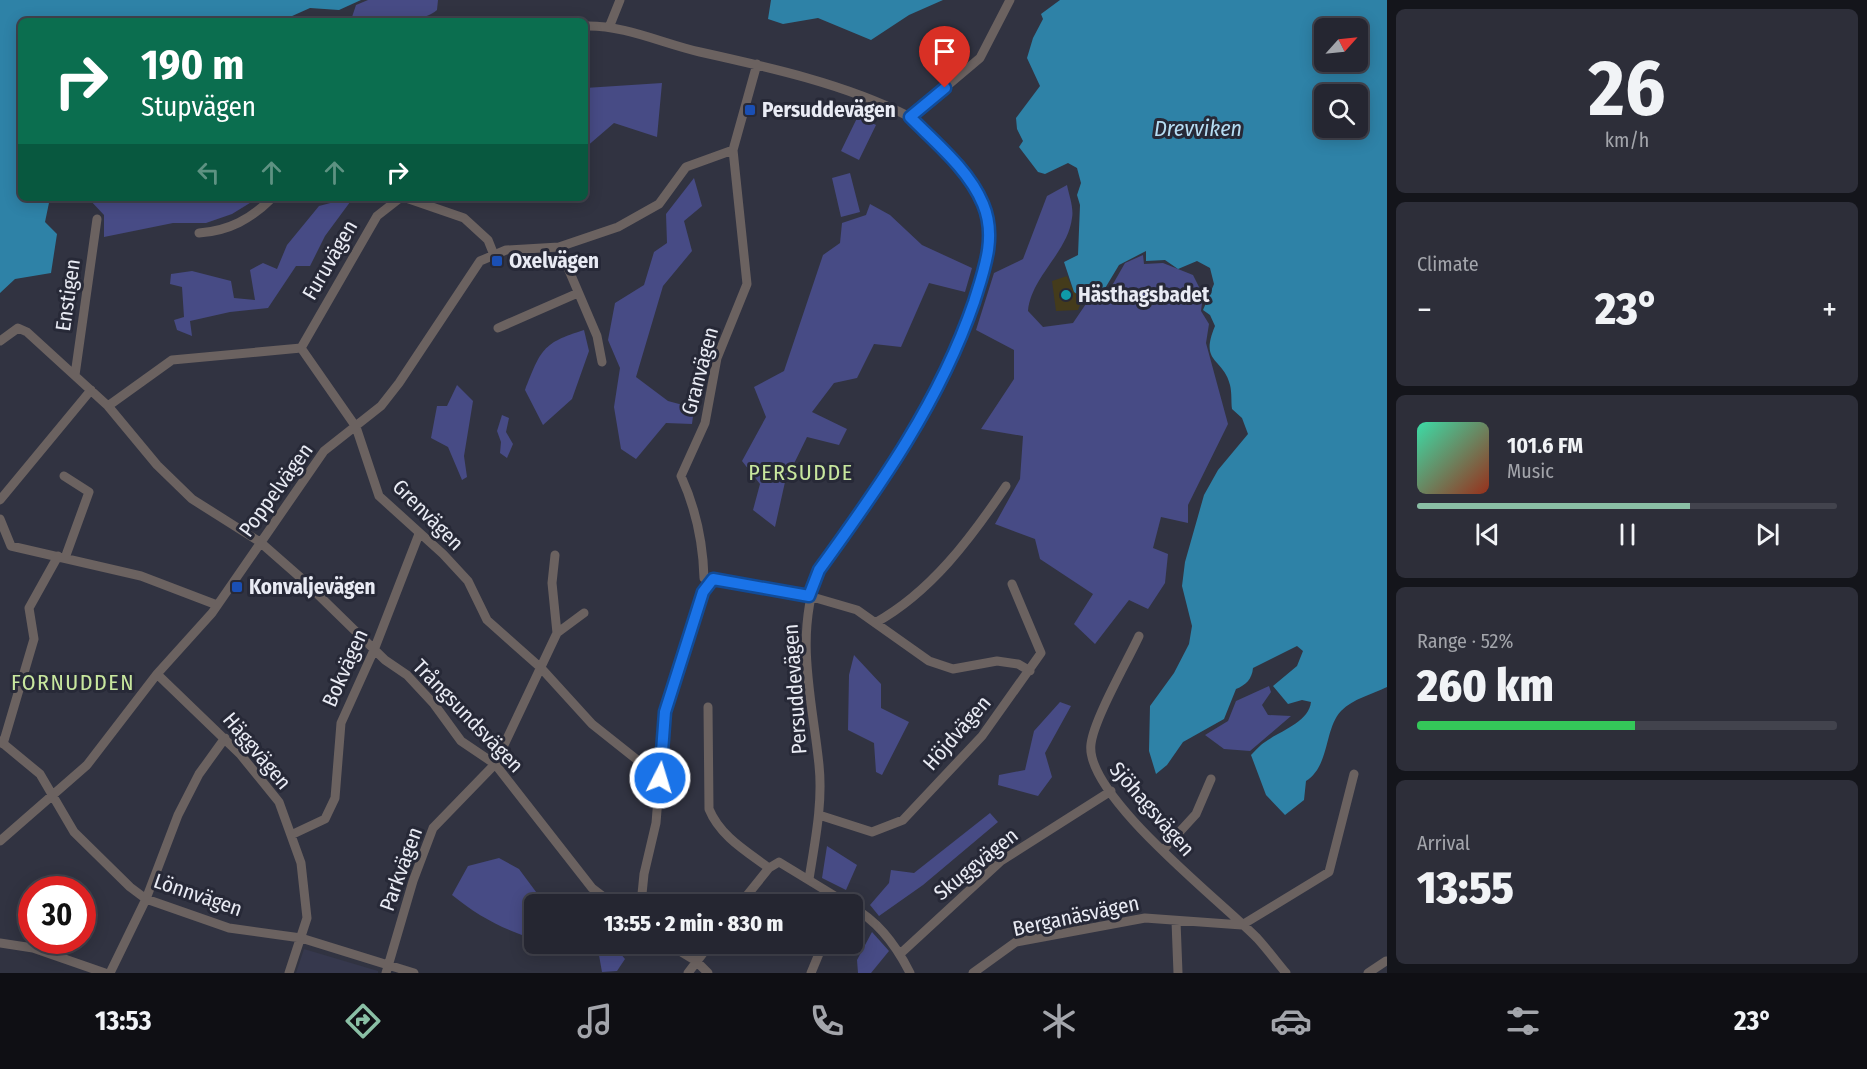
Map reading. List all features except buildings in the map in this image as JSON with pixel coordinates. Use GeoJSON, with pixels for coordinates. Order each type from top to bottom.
{"type":"FeatureCollection","features":[{"type":"Feature","properties":{"kind":"street"},"geometry":{"type":"LineString","coordinates":[[610,26],[620,0]]}},
{"type":"Feature","properties":{"kind":"street"},"geometry":{"type":"LineString","coordinates":[[910,117],[980,58],[1010,0]]}},
{"type":"Feature","properties":{"kind":"street","name":"Persuddevägen"},"geometry":{"type":"LineString","coordinates":[[588,26],[610,26],[696,51],[757,64],[815,81],[910,117],[969,180],[984,205],[990,232],[990,246],[960,342],[919,422],[819,570],[809,596],[805,629],[811,716],[819,766],[819,815],[809,879]]}},
{"type":"Feature","properties":{"kind":"street","name":"Granvägen"},"geometry":{"type":"LineString","coordinates":[[709,578],[692,502],[681,476],[705,423],[717,358],[747,284],[733,150],[757,64]]}},
{"type":"Feature","properties":{"kind":"street","name":"Poppelvägen"},"geometry":{"type":"LineString","coordinates":[[0,841],[87,765],[157,674],[217,605],[324,451],[381,406],[480,261],[506,250],[559,247],[618,227],[659,204],[686,167],[733,150]]}},
{"type":"Feature","properties":{"kind":"street"},"geometry":{"type":"LineString","coordinates":[[199,233],[217,232],[252,217],[269,201]]}},
{"type":"Feature","properties":{"kind":"street","name":"Furuvägen"},"geometry":{"type":"LineString","coordinates":[[301,348],[377,216],[396,201]]}},
{"type":"Feature","properties":{"kind":"street"},"geometry":{"type":"LineString","coordinates":[[415,201],[464,218],[488,240],[494,255]]}},
{"type":"Feature","properties":{"kind":"street","name":"Enstigen"},"geometry":{"type":"LineString","coordinates":[[75,375],[97,219]]}},
{"type":"Feature","properties":{"kind":"street"},"geometry":{"type":"LineString","coordinates":[[559,247],[597,336],[602,362]]}},
{"type":"Feature","properties":{"kind":"street"},"geometry":{"type":"LineString","coordinates":[[498,328],[578,293]]}},
{"type":"Feature","properties":{"kind":"street","name":"Trångsundsvägen"},"geometry":{"type":"LineString","coordinates":[[0,341],[18,328],[27,332],[108,406],[157,465],[192,499],[260,542],[374,650],[407,675],[434,704],[461,741],[495,764],[592,888],[600,894]]}},
{"type":"Feature","properties":{"kind":"street"},"geometry":{"type":"LineString","coordinates":[[108,406],[172,360],[301,348]]}},
{"type":"Feature","properties":{"kind":"street","name":"Grenvägen"},"geometry":{"type":"LineString","coordinates":[[301,348],[356,427],[379,496],[468,581],[487,620],[541,668],[592,724],[660,778]]}},
{"type":"Feature","properties":{"kind":"street"},"geometry":{"type":"LineString","coordinates":[[0,500],[91,390]]}},
{"type":"Feature","properties":{"kind":"street"},"geometry":{"type":"LineString","coordinates":[[2,742],[34,639],[28,608],[61,557],[89,492],[64,476]]}},
{"type":"Feature","properties":{"kind":"street"},"geometry":{"type":"LineString","coordinates":[[875,622],[891,614],[932,581],[982,521],[1006,486]]}},
{"type":"Feature","properties":{"kind":"street"},"geometry":{"type":"LineString","coordinates":[[0,519],[11,546],[141,576],[217,605]]}},
{"type":"Feature","properties":{"kind":"street","name":"Bokvägen"},"geometry":{"type":"LineString","coordinates":[[291,835],[325,819],[334,798],[341,723],[374,650],[419,534]]}},
{"type":"Feature","properties":{"kind":"street"},"geometry":{"type":"LineString","coordinates":[[555,555],[552,583],[557,633]]}},
{"type":"Feature","properties":{"kind":"street"},"geometry":{"type":"LineString","coordinates":[[642,894],[644,874],[656,823],[665,712],[709,578],[809,596],[857,610],[929,660],[953,669],[997,661],[1018,664],[1030,671]]}},
{"type":"Feature","properties":{"kind":"street","name":"Höjdvägen"},"geometry":{"type":"LineString","coordinates":[[819,815],[872,832],[903,820],[981,736],[1041,653],[1012,584]]}},
{"type":"Feature","properties":{"kind":"street","name":"Parkvägen"},"geometry":{"type":"LineString","coordinates":[[387,969],[413,881],[433,828],[495,764],[557,633],[584,613]]}},
{"type":"Feature","properties":{"kind":"street","name":"Sjöhagsvägen"},"geometry":{"type":"LineString","coordinates":[[1139,636],[1100,718],[1091,744],[1093,769],[1163,850],[1256,937],[1286,973]]}},
{"type":"Feature","properties":{"kind":"street","name":"Häggvägen"},"geometry":{"type":"LineString","coordinates":[[157,674],[225,738],[279,801],[302,863],[307,918],[289,973]]}},
{"type":"Feature","properties":{"kind":"street"},"geometry":{"type":"LineString","coordinates":[[708,707],[709,809],[714,822],[726,836],[769,868]]}},
{"type":"Feature","properties":{"kind":"street"},"geometry":{"type":"LineString","coordinates":[[110,973],[146,899],[178,815],[199,774],[225,738]]}},
{"type":"Feature","properties":{"kind":"street","name":"Lönnvägen"},"geometry":{"type":"LineString","coordinates":[[2,742],[40,774],[74,832],[130,887],[146,899],[229,928],[301,938],[387,969],[414,973]]}},
{"type":"Feature","properties":{"kind":"street"},"geometry":{"type":"LineString","coordinates":[[1242,925],[1329,872],[1354,774]]}},
{"type":"Feature","properties":{"kind":"street"},"geometry":{"type":"LineString","coordinates":[[1163,850],[1196,814],[1211,779]]}},
{"type":"Feature","properties":{"kind":"street","name":"Skuggvägen"},"geometry":{"type":"LineString","coordinates":[[900,954],[1001,861],[1110,791]]}},
{"type":"Feature","properties":{"kind":"street"},"geometry":{"type":"LineString","coordinates":[[748,894],[769,868],[779,862],[832,894]]}},
{"type":"Feature","properties":{"kind":"street"},"geometry":{"type":"LineString","coordinates":[[863,916],[884,933],[900,954],[910,973]]}},
{"type":"Feature","properties":{"kind":"street","name":"Berganäsvägen"},"geometry":{"type":"LineString","coordinates":[[973,973],[1016,942],[1145,918],[1242,925]]}},
{"type":"Feature","properties":{"kind":"street"},"geometry":{"type":"LineString","coordinates":[[1176,921],[1178,973]]}},
{"type":"Feature","properties":{"kind":"street"},"geometry":{"type":"LineString","coordinates":[[0,943],[33,948],[105,973]]}},
{"type":"Feature","properties":{"kind":"street"},"geometry":{"type":"LineString","coordinates":[[684,954],[708,973]]}},
{"type":"Feature","properties":{"kind":"street"},"geometry":{"type":"LineString","coordinates":[[688,973],[702,954]]}},
{"type":"Feature","properties":{"kind":"street"},"geometry":{"type":"LineString","coordinates":[[811,973],[819,954]]}},
{"type":"Feature","properties":{"kind":"street"},"geometry":{"type":"LineString","coordinates":[[1368,973],[1386,961]]}},
{"type":"Feature","properties":{"kind":"shaded area"},"geometry":{"type":"Polygon","coordinates":[[[368,0],[438,0],[437,10],[419,18],[351,18],[356,5],[368,0]]]}},
{"type":"Feature","properties":{"kind":"shaded area"},"geometry":{"type":"Polygon","coordinates":[[[662,83],[657,137],[614,123],[588,145],[588,88],[662,83]]]}},
{"type":"Feature","properties":{"kind":"shaded area"},"geometry":{"type":"Polygon","coordinates":[[[858,116],[876,125],[859,160],[841,151],[858,116]]]}},
{"type":"Feature","properties":{"kind":"shaded area"},"geometry":{"type":"Polygon","coordinates":[[[850,173],[860,212],[841,217],[832,178],[850,173]]]}},
{"type":"Feature","properties":{"kind":"shaded area"},"geometry":{"type":"Polygon","coordinates":[[[694,178],[702,206],[684,221],[692,251],[663,286],[636,377],[668,401],[694,408],[692,424],[666,423],[636,459],[621,449],[614,407],[620,368],[608,340],[615,303],[644,285],[654,252],[667,243],[666,214],[694,178]]]}},
{"type":"Feature","properties":{"kind":"shaded area"},"geometry":{"type":"Polygon","coordinates":[[[1067,185],[1072,210],[1069,230],[1036,287],[1028,311],[1043,327],[1073,323],[1092,295],[1109,291],[1125,263],[1143,255],[1144,264],[1163,263],[1193,275],[1203,295],[1201,311],[1209,324],[1206,343],[1228,424],[1188,505],[1188,523],[1161,517],[1153,548],[1168,554],[1165,583],[1148,609],[1129,600],[1095,644],[1074,624],[1093,594],[1040,559],[1035,539],[995,524],[1020,479],[1023,436],[981,429],[1014,379],[1014,350],[976,330],[994,273],[1023,259],[1047,196],[1067,185]]]}},
{"type":"Feature","properties":{"kind":"shaded area"},"geometry":{"type":"Polygon","coordinates":[[[91,201],[253,201],[232,214],[206,223],[173,223],[104,237],[104,215],[91,201]]]}},
{"type":"Feature","properties":{"kind":"shaded area"},"geometry":{"type":"Polygon","coordinates":[[[338,201],[351,201],[325,236],[310,266],[296,266],[268,308],[230,312],[190,321],[192,336],[177,330],[174,320],[184,317],[182,287],[170,284],[171,274],[192,271],[231,281],[234,298],[255,300],[250,270],[263,263],[277,269],[287,245],[319,206],[338,201]]]}},
{"type":"Feature","properties":{"kind":"shaded area"},"geometry":{"type":"Polygon","coordinates":[[[870,204],[890,215],[922,245],[972,268],[965,292],[929,283],[901,347],[874,344],[857,378],[834,383],[812,412],[847,429],[839,445],[807,437],[785,482],[775,527],[753,510],[760,484],[742,461],[766,417],[754,387],[784,371],[823,255],[840,243],[842,223],[866,215],[870,204]]]}},
{"type":"Feature","properties":{"kind":"shaded area"},"geometry":{"type":"Polygon","coordinates":[[[584,330],[589,351],[572,399],[543,425],[525,390],[535,366],[551,344],[584,330]]]}},
{"type":"Feature","properties":{"kind":"shaded area"},"geometry":{"type":"Polygon","coordinates":[[[457,385],[473,401],[464,456],[467,477],[462,480],[448,447],[431,438],[437,406],[447,406],[457,385]]]}},
{"type":"Feature","properties":{"kind":"shaded area"},"geometry":{"type":"Polygon","coordinates":[[[502,415],[509,418],[506,432],[513,444],[507,458],[500,453],[501,442],[497,431],[502,415]]]}},
{"type":"Feature","properties":{"kind":"shaded area"},"geometry":{"type":"Polygon","coordinates":[[[854,655],[881,684],[881,708],[909,722],[882,775],[876,772],[874,743],[848,730],[849,675],[854,655]]]}},
{"type":"Feature","properties":{"kind":"shaded area"},"geometry":{"type":"Polygon","coordinates":[[[1269,686],[1271,692],[1262,705],[1268,715],[1291,716],[1250,751],[1224,749],[1205,735],[1228,721],[1236,701],[1269,686]]]}},
{"type":"Feature","properties":{"kind":"shaded area"},"geometry":{"type":"Polygon","coordinates":[[[1060,702],[1071,706],[1045,753],[1052,777],[1038,796],[998,785],[999,775],[1025,770],[1034,731],[1060,702]]]}},
{"type":"Feature","properties":{"kind":"shaded area"},"geometry":{"type":"Polygon","coordinates":[[[990,813],[998,822],[923,885],[879,916],[870,905],[889,883],[891,870],[914,873],[990,813]]]}},
{"type":"Feature","properties":{"kind":"shaded area"},"geometry":{"type":"Polygon","coordinates":[[[827,846],[857,865],[846,890],[822,878],[827,846]]]}},
{"type":"Feature","properties":{"kind":"shaded area"},"geometry":{"type":"Polygon","coordinates":[[[499,858],[519,869],[538,894],[524,894],[524,936],[491,921],[452,895],[468,866],[499,858]]]}},
{"type":"Feature","properties":{"kind":"shaded area"},"geometry":{"type":"Polygon","coordinates":[[[872,932],[889,951],[871,973],[858,973],[857,960],[860,954],[863,954],[863,949],[872,932]]]}},
{"type":"Feature","properties":{"kind":"shaded area"},"geometry":{"type":"Polygon","coordinates":[[[304,949],[378,971],[378,973],[296,973],[304,949]]]}},
{"type":"Feature","properties":{"kind":"shaded area"},"geometry":{"type":"Polygon","coordinates":[[[599,954],[621,954],[625,959],[617,971],[602,972],[599,954]]]}},
{"type":"Feature","properties":{"kind":"sand","name":"Hästhagsbadet"},"geometry":{"type":"Polygon","coordinates":[[[1067,276],[1074,292],[1083,298],[1078,310],[1056,311],[1052,281],[1067,276]]]}},
{"type":"Feature","properties":{"kind":"water"},"geometry":{"type":"Polygon","coordinates":[[[0,0],[361,0],[339,10],[310,8],[288,18],[18,18],[18,201],[49,201],[45,222],[57,234],[51,273],[15,279],[0,293],[0,0]]]}},
{"type":"Feature","properties":{"kind":"water"},"geometry":{"type":"Polygon","coordinates":[[[771,0],[943,0],[909,15],[871,40],[818,18],[783,24],[768,19],[771,0]]]}},
{"type":"Feature","properties":{"kind":"water","name":"Drevviken"},"geometry":{"type":"Polygon","coordinates":[[[1060,0],[1387,0],[1387,687],[1357,700],[1341,711],[1332,727],[1319,766],[1306,781],[1304,800],[1285,815],[1266,795],[1251,755],[1263,743],[1300,721],[1309,709],[1311,702],[1302,700],[1288,704],[1273,686],[1297,666],[1303,651],[1297,646],[1253,668],[1248,681],[1236,689],[1224,719],[1183,742],[1167,765],[1156,774],[1149,751],[1150,706],[1174,673],[1189,644],[1192,626],[1182,586],[1185,562],[1204,495],[1218,470],[1248,434],[1242,418],[1232,409],[1231,388],[1227,376],[1211,354],[1211,338],[1215,326],[1210,315],[1203,310],[1214,284],[1210,268],[1197,261],[1178,269],[1165,260],[1146,261],[1146,251],[1119,265],[1104,290],[1091,289],[1083,298],[1074,292],[1064,262],[1078,255],[1080,205],[1077,195],[1081,183],[1077,168],[1068,163],[1045,174],[1038,172],[1019,147],[1023,141],[1017,129],[1016,118],[1040,86],[1027,58],[1033,38],[1043,19],[1041,14],[1060,0]]]}},
{"type":"Feature","properties":{"kind":"place","name":"Persuddevägen"},"geometry":{"type":"Point","coordinates":[750,110]}},
{"type":"Feature","properties":{"kind":"place","name":"Oxelvägen"},"geometry":{"type":"Point","coordinates":[497,261]}},
{"type":"Feature","properties":{"kind":"place","name":"Hästhagsbadet"},"geometry":{"type":"Point","coordinates":[1066,295]}},
{"type":"Feature","properties":{"kind":"place","name":"Konvaljevägen"},"geometry":{"type":"Point","coordinates":[237,587]}},
{"type":"Feature","properties":{"kind":"district","name":"PERSUDDE"},"geometry":{"type":"Point","coordinates":[801,472]}},
{"type":"Feature","properties":{"kind":"district","name":"FORNUDDEN"},"geometry":{"type":"Point","coordinates":[73,682]}},
{"type":"Feature","properties":{"kind":"route"},"geometry":{"type":"LineString","coordinates":[[660,778],[665,712],[703,592],[713,579],[809,596],[819,570],[914,432],[960,342],[982,278],[990,246],[990,232],[984,205],[969,180],[910,117],[945,88]]}}]}
